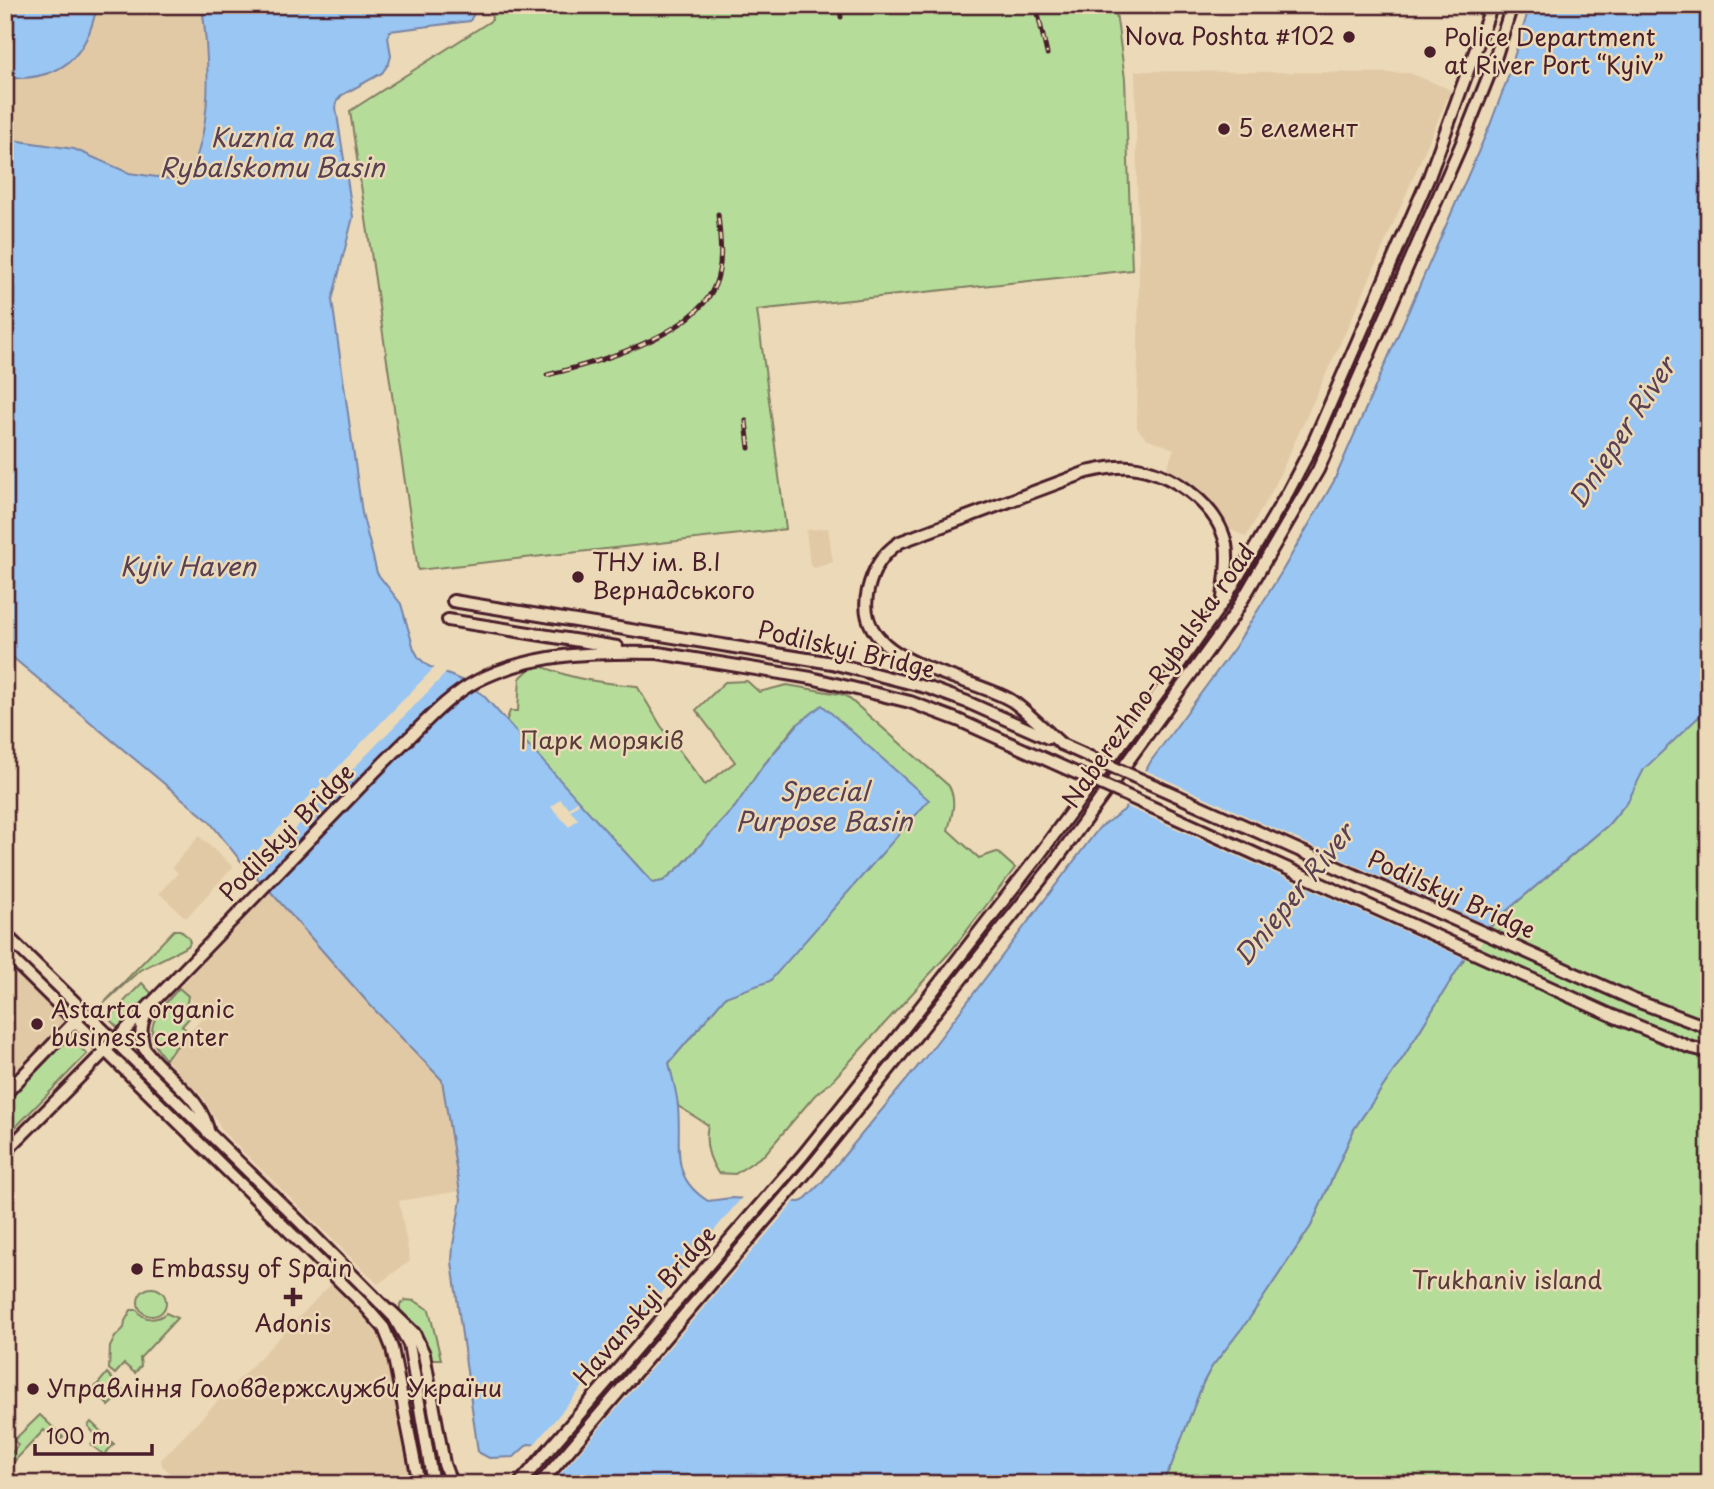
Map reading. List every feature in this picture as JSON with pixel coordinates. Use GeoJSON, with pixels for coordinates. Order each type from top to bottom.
{"type":"FeatureCollection","features":[{"type":"Feature","properties":{"kind":"main road","name":"Naberezhno-Rybalska road"},"geometry":{"type":"LineString","coordinates":[[803,1155],[1039,855],[1163,689],[1223,602],[1288,492],[1330,405],[1429,177],[1492,5]]}},
{"type":"Feature","properties":{"kind":"main road","name":"Naberezhno-Rybalska road"},"geometry":{"type":"LineString","coordinates":[[815,1162],[1051,867],[1233,616],[1318,470],[1461,145],[1493,65],[1512,5]]}},
{"type":"Feature","properties":{"kind":"main road"},"geometry":{"type":"LineString","coordinates":[[1060,744],[1011,701],[903,658],[881,640],[866,609],[870,584],[883,556],[900,542],[1087,472],[1124,467],[1153,472],[1180,485],[1213,516],[1226,549],[1223,602]]}},
{"type":"Feature","properties":{"kind":"main road","name":"Podilskyi Bridge"},"geometry":{"type":"LineString","coordinates":[[453,601],[819,661],[888,676],[967,702],[1634,1000],[1709,1028]]}},
{"type":"Feature","properties":{"kind":"main road","name":"Podilskyi Bridge"},"geometry":{"type":"LineString","coordinates":[[448,620],[811,678],[910,702],[958,720],[1614,1016],[1709,1052]]}},
{"type":"Feature","properties":{"kind":"main road","name":"Podilskyi Bridge"},"geometry":{"type":"LineString","coordinates":[[5,1152],[152,1004],[388,758],[455,695],[494,673],[540,659],[604,652],[658,653]]}},
{"type":"Feature","properties":{"kind":"main road"},"geometry":{"type":"LineString","coordinates":[[5,934],[386,1307],[405,1322],[419,1341],[424,1354],[444,1464],[454,1484]]}},
{"type":"Feature","properties":{"kind":"main road"},"geometry":{"type":"LineString","coordinates":[[5,951],[364,1305],[384,1328],[393,1348],[419,1484]]}},
{"type":"Feature","properties":{"kind":"main road"},"geometry":{"type":"LineString","coordinates":[[152,1004],[141,1027],[144,1048],[198,1105],[209,1134]]}},
{"type":"Feature","properties":{"kind":"main road"},"geometry":{"type":"LineString","coordinates":[[5,1094],[84,1012]]}},
{"type":"Feature","properties":{"kind":"main road","name":"Havanskyi Bridge"},"geometry":{"type":"LineString","coordinates":[[519,1484],[803,1155]]}},
{"type":"Feature","properties":{"kind":"main road","name":"Havanskyi Bridge"},"geometry":{"type":"LineString","coordinates":[[540,1484],[815,1162]]}},
{"type":"Feature","properties":{"kind":"main road"},"geometry":{"type":"LineString","coordinates":[[386,1307],[401,1326],[409,1344],[433,1484]]}},
{"type":"Feature","properties":{"kind":"shaded area"},"geometry":{"type":"Polygon","coordinates":[[[97,5],[202,5],[206,106],[203,132],[187,179],[128,173],[74,149],[5,139],[5,78],[40,77],[73,58],[89,31],[97,5]]]}},
{"type":"Feature","properties":{"kind":"shaded area"},"geometry":{"type":"Polygon","coordinates":[[[1135,71],[1410,73],[1451,90],[1363,294],[1274,487],[1246,537],[1219,524],[1164,476],[1174,449],[1146,438],[1137,428],[1139,273],[1135,71]]]}},
{"type":"Feature","properties":{"kind":"shaded area"},"geometry":{"type":"Polygon","coordinates":[[[828,528],[833,562],[815,568],[810,565],[806,530],[828,528]]]}},
{"type":"Feature","properties":{"kind":"shaded area"},"geometry":{"type":"Polygon","coordinates":[[[199,836],[233,867],[186,918],[159,893],[178,873],[172,867],[199,836]]]}},
{"type":"Feature","properties":{"kind":"shaded area"},"geometry":{"type":"Polygon","coordinates":[[[270,891],[444,1084],[460,1191],[399,1201],[410,1261],[378,1284],[222,1131],[202,1096],[165,1059],[206,1014],[179,988],[270,891]]]}},
{"type":"Feature","properties":{"kind":"shaded area","name":"Astarta organic business center"},"geometry":{"type":"Polygon","coordinates":[[[5,959],[63,1021],[60,1030],[5,1086],[5,959]]]}},
{"type":"Feature","properties":{"kind":"shaded area"},"geometry":{"type":"Polygon","coordinates":[[[337,1283],[381,1330],[385,1340],[411,1469],[409,1475],[365,1484],[181,1484],[162,1465],[161,1460],[331,1284],[337,1283]]]}},
{"type":"Feature","properties":{"kind":"green space"},"geometry":{"type":"Polygon","coordinates":[[[490,5],[1115,5],[1125,79],[1132,270],[757,310],[786,529],[418,570],[350,111],[492,20],[490,5]]]}},
{"type":"Feature","properties":{"kind":"green space","name":"Парк моряків"},"geometry":{"type":"Polygon","coordinates":[[[533,666],[587,680],[637,686],[661,726],[705,785],[735,762],[696,710],[725,682],[747,681],[759,692],[787,685],[845,695],[949,786],[953,803],[948,830],[979,858],[997,852],[1015,868],[951,951],[831,1082],[815,1095],[765,1154],[735,1174],[718,1173],[708,1150],[708,1125],[678,1106],[669,1063],[725,997],[739,991],[797,724],[762,767],[735,807],[681,866],[663,881],[653,883],[506,722],[510,711],[518,711],[520,678],[533,666]]]}},
{"type":"Feature","properties":{"kind":"green space","name":"Trukhaniv island"},"geometry":{"type":"Polygon","coordinates":[[[1709,707],[1709,1484],[1161,1484],[1211,1368],[1249,1319],[1311,1226],[1354,1129],[1404,1056],[1464,959],[1497,919],[1608,825],[1628,801],[1643,769],[1709,707]]]}},
{"type":"Feature","properties":{"kind":"green space"},"geometry":{"type":"Polygon","coordinates":[[[174,930],[180,930],[188,937],[188,946],[140,970],[102,1005],[174,930]]]}},
{"type":"Feature","properties":{"kind":"green space"},"geometry":{"type":"Polygon","coordinates":[[[142,983],[153,995],[119,1029],[111,1021],[113,1013],[142,983]]]}},
{"type":"Feature","properties":{"kind":"green space"},"geometry":{"type":"Polygon","coordinates":[[[179,988],[188,996],[182,1009],[190,1017],[182,1026],[189,1033],[165,1059],[157,1049],[152,1030],[158,1013],[179,988]]]}},
{"type":"Feature","properties":{"kind":"green space"},"geometry":{"type":"Polygon","coordinates":[[[70,1037],[87,1054],[5,1138],[5,1104],[70,1037]]]}},
{"type":"Feature","properties":{"kind":"green space"},"geometry":{"type":"Polygon","coordinates":[[[152,1288],[162,1292],[166,1302],[162,1312],[152,1316],[142,1312],[138,1302],[142,1292],[152,1288]]]}},
{"type":"Feature","properties":{"kind":"green space"},"geometry":{"type":"Polygon","coordinates":[[[406,1300],[415,1301],[429,1310],[441,1359],[431,1359],[422,1333],[400,1310],[400,1304],[406,1300]]]}},
{"type":"Feature","properties":{"kind":"green space"},"geometry":{"type":"Polygon","coordinates":[[[131,1310],[137,1310],[151,1319],[166,1313],[177,1318],[140,1358],[141,1366],[135,1373],[124,1364],[115,1374],[109,1369],[110,1347],[124,1328],[131,1310]]]}},
{"type":"Feature","properties":{"kind":"green space"},"geometry":{"type":"Polygon","coordinates":[[[107,1373],[124,1392],[109,1406],[93,1390],[107,1373]]]}},
{"type":"Feature","properties":{"kind":"green space"},"geometry":{"type":"Polygon","coordinates":[[[40,1415],[63,1437],[57,1442],[44,1430],[5,1471],[5,1449],[11,1454],[18,1445],[14,1440],[40,1415]]]}},
{"type":"Feature","properties":{"kind":"green space"},"geometry":{"type":"Polygon","coordinates":[[[91,1422],[114,1444],[104,1455],[91,1445],[98,1438],[88,1426],[91,1422]]]}},
{"type":"Feature","properties":{"kind":"water"},"geometry":{"type":"Polygon","coordinates":[[[5,5],[97,5],[86,40],[78,53],[67,63],[41,75],[5,78],[5,5]]]}},
{"type":"Feature","properties":{"kind":"water"},"geometry":{"type":"Polygon","coordinates":[[[202,5],[472,5],[473,15],[470,21],[390,31],[388,37],[391,56],[382,73],[342,95],[336,108],[353,217],[332,300],[362,513],[377,573],[401,604],[419,658],[428,666],[461,680],[483,695],[653,883],[663,881],[681,866],[735,807],[762,767],[798,724],[822,705],[929,800],[770,981],[725,997],[669,1063],[677,1101],[679,1159],[687,1181],[695,1191],[708,1201],[731,1198],[799,1202],[823,1181],[924,1059],[1099,828],[1124,810],[1151,761],[1235,647],[1281,573],[1334,481],[1490,125],[1530,5],[1709,5],[1709,707],[1644,769],[1628,801],[1608,825],[1497,919],[1464,959],[1404,1056],[1354,1129],[1311,1226],[1249,1319],[1211,1368],[1161,1484],[565,1484],[549,1455],[540,1445],[528,1444],[514,1457],[489,1458],[478,1452],[452,1262],[461,1199],[442,1080],[370,1005],[240,860],[209,821],[5,651],[5,139],[74,149],[129,173],[187,179],[202,138],[207,93],[202,5]]]}},
{"type":"Feature","properties":{"kind":"pier"},"geometry":{"type":"Polygon","coordinates":[[[436,666],[448,671],[250,875],[241,867],[436,666]]]}},
{"type":"Feature","properties":{"kind":"pier"},"geometry":{"type":"Polygon","coordinates":[[[1143,769],[1493,928],[1468,960],[1123,805],[1143,769]]]}},
{"type":"Feature","properties":{"kind":"pier"},"geometry":{"type":"Polygon","coordinates":[[[560,799],[569,808],[577,801],[579,803],[570,811],[578,819],[569,827],[551,807],[560,799]]]}},
{"type":"Feature","properties":{"kind":"pier"},"geometry":{"type":"Polygon","coordinates":[[[744,1195],[797,1199],[558,1477],[541,1451],[532,1447],[744,1195]]]}},
{"type":"Feature","properties":{"kind":"railway"},"geometry":{"type":"LineString","coordinates":[[840,5],[841,17]]}},
{"type":"Feature","properties":{"kind":"railway"},"geometry":{"type":"LineString","coordinates":[[1036,5],[1047,54]]}},
{"type":"Feature","properties":{"kind":"railway"},"geometry":{"type":"LineString","coordinates":[[547,375],[591,363],[642,344],[666,332],[704,303],[715,285],[720,268],[718,214]]}},
{"type":"Feature","properties":{"kind":"railway"},"geometry":{"type":"LineString","coordinates":[[746,421],[749,448]]}},
{"type":"Feature","properties":{"kind":"place","name":"Nova Poshta #102"},"geometry":{"type":"Point","coordinates":[1349,37]}},
{"type":"Feature","properties":{"kind":"place","name":"Police Department at River Port “Kyiv”"},"geometry":{"type":"Point","coordinates":[1430,52]}},
{"type":"Feature","properties":{"kind":"place","name":"5 елемент"},"geometry":{"type":"Point","coordinates":[1224,129]}},
{"type":"Feature","properties":{"kind":"place","name":"ТНУ ім. В.І Вернадського"},"geometry":{"type":"Point","coordinates":[578,577]}},
{"type":"Feature","properties":{"kind":"place","name":"Astarta organic business center"},"geometry":{"type":"Point","coordinates":[37,1024]}},
{"type":"Feature","properties":{"kind":"place","name":"Embassy of Spain"},"geometry":{"type":"Point","coordinates":[137,1269]}},
{"type":"Feature","properties":{"kind":"place","name":"Adonis"},"geometry":{"type":"Point","coordinates":[293,1297]}},
{"type":"Feature","properties":{"kind":"place","name":"Управління Головдержслужби України"},"geometry":{"type":"Point","coordinates":[33,1389]}},
{"type":"Feature","properties":{"kind":"water label","name":"Kuznia na Rybalskomu Basin"},"geometry":{"type":"Point","coordinates":[272,153]}},
{"type":"Feature","properties":{"kind":"water label","name":"Dnieper River"},"geometry":{"type":"Point","coordinates":[1622,433]}},
{"type":"Feature","properties":{"kind":"water label","name":"Kyiv Haven"},"geometry":{"type":"Point","coordinates":[188,567]}},
{"type":"Feature","properties":{"kind":"water label","name":"Special Purpose Basin"},"geometry":{"type":"Point","coordinates":[824,807]}},
{"type":"Feature","properties":{"kind":"water label","name":"Dnieper River"},"geometry":{"type":"Point","coordinates":[1294,895]}}]}
